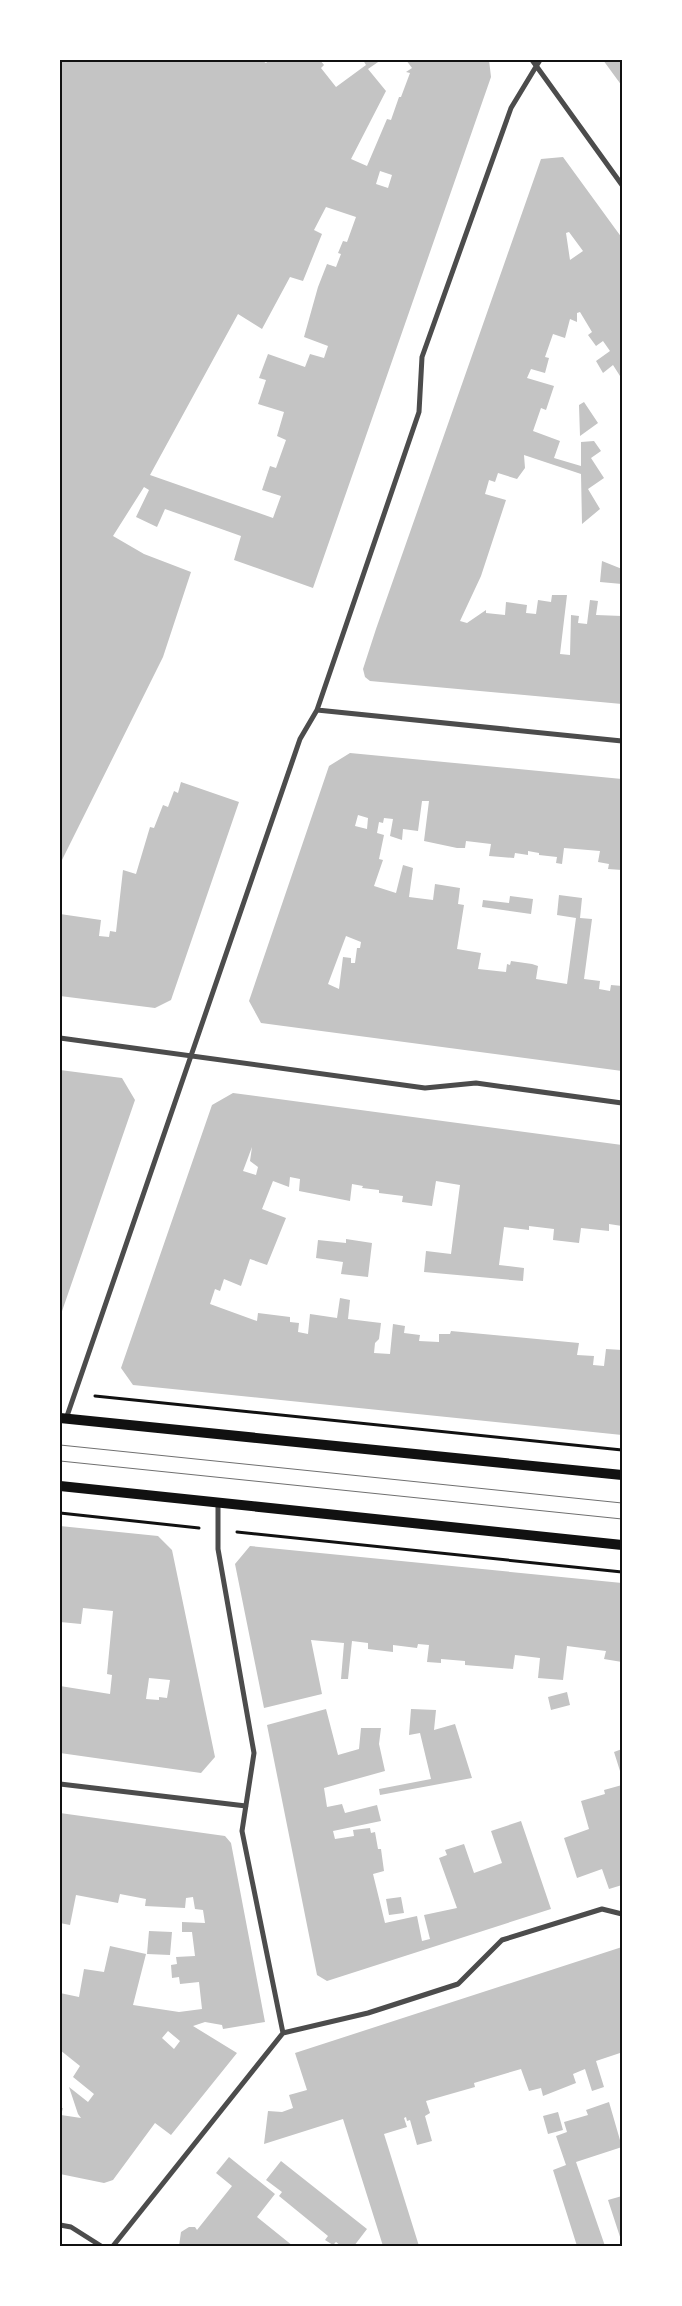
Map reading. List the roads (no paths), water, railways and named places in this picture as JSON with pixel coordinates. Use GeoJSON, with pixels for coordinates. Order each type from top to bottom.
{"type":"FeatureCollection","features":[{"type":"Feature","properties":{"kind":"main road"},"geometry":{"type":"LineString","coordinates":[[63,1418],[622,1474]]}},
{"type":"Feature","properties":{"kind":"main road"},"geometry":{"type":"LineString","coordinates":[[60,1486],[622,1545]]}},
{"type":"Feature","properties":{"kind":"street"},"geometry":{"type":"LineString","coordinates":[[63,1418],[74,1394],[300,740],[317,710],[419,412],[422,357],[511,108],[534,62],[540,60]]}},
{"type":"Feature","properties":{"kind":"street"},"geometry":{"type":"LineString","coordinates":[[534,62],[622,185]]}},
{"type":"Feature","properties":{"kind":"street"},"geometry":{"type":"LineString","coordinates":[[317,710],[622,741]]}},
{"type":"Feature","properties":{"kind":"street"},"geometry":{"type":"LineString","coordinates":[[60,1038],[425,1088],[476,1083],[622,1103]]}},
{"type":"Feature","properties":{"kind":"street"},"geometry":{"type":"LineString","coordinates":[[218,1502],[218,1549],[254,1753],[242,1831],[283,2033]]}},
{"type":"Feature","properties":{"kind":"street"},"geometry":{"type":"LineString","coordinates":[[60,1784],[246,1806]]}},
{"type":"Feature","properties":{"kind":"street"},"geometry":{"type":"LineString","coordinates":[[114,2246],[283,2033],[368,2013],[458,1984],[502,1940],[602,1909],[622,1914]]}},
{"type":"Feature","properties":{"kind":"street"},"geometry":{"type":"LineString","coordinates":[[60,2225],[72,2227],[101,2246]]}},
{"type":"Feature","properties":{"kind":"tram line"},"geometry":{"type":"LineString","coordinates":[[60,1445],[622,1503]]}},
{"type":"Feature","properties":{"kind":"tram line"},"geometry":{"type":"LineString","coordinates":[[60,1461],[622,1519]]}}]}
